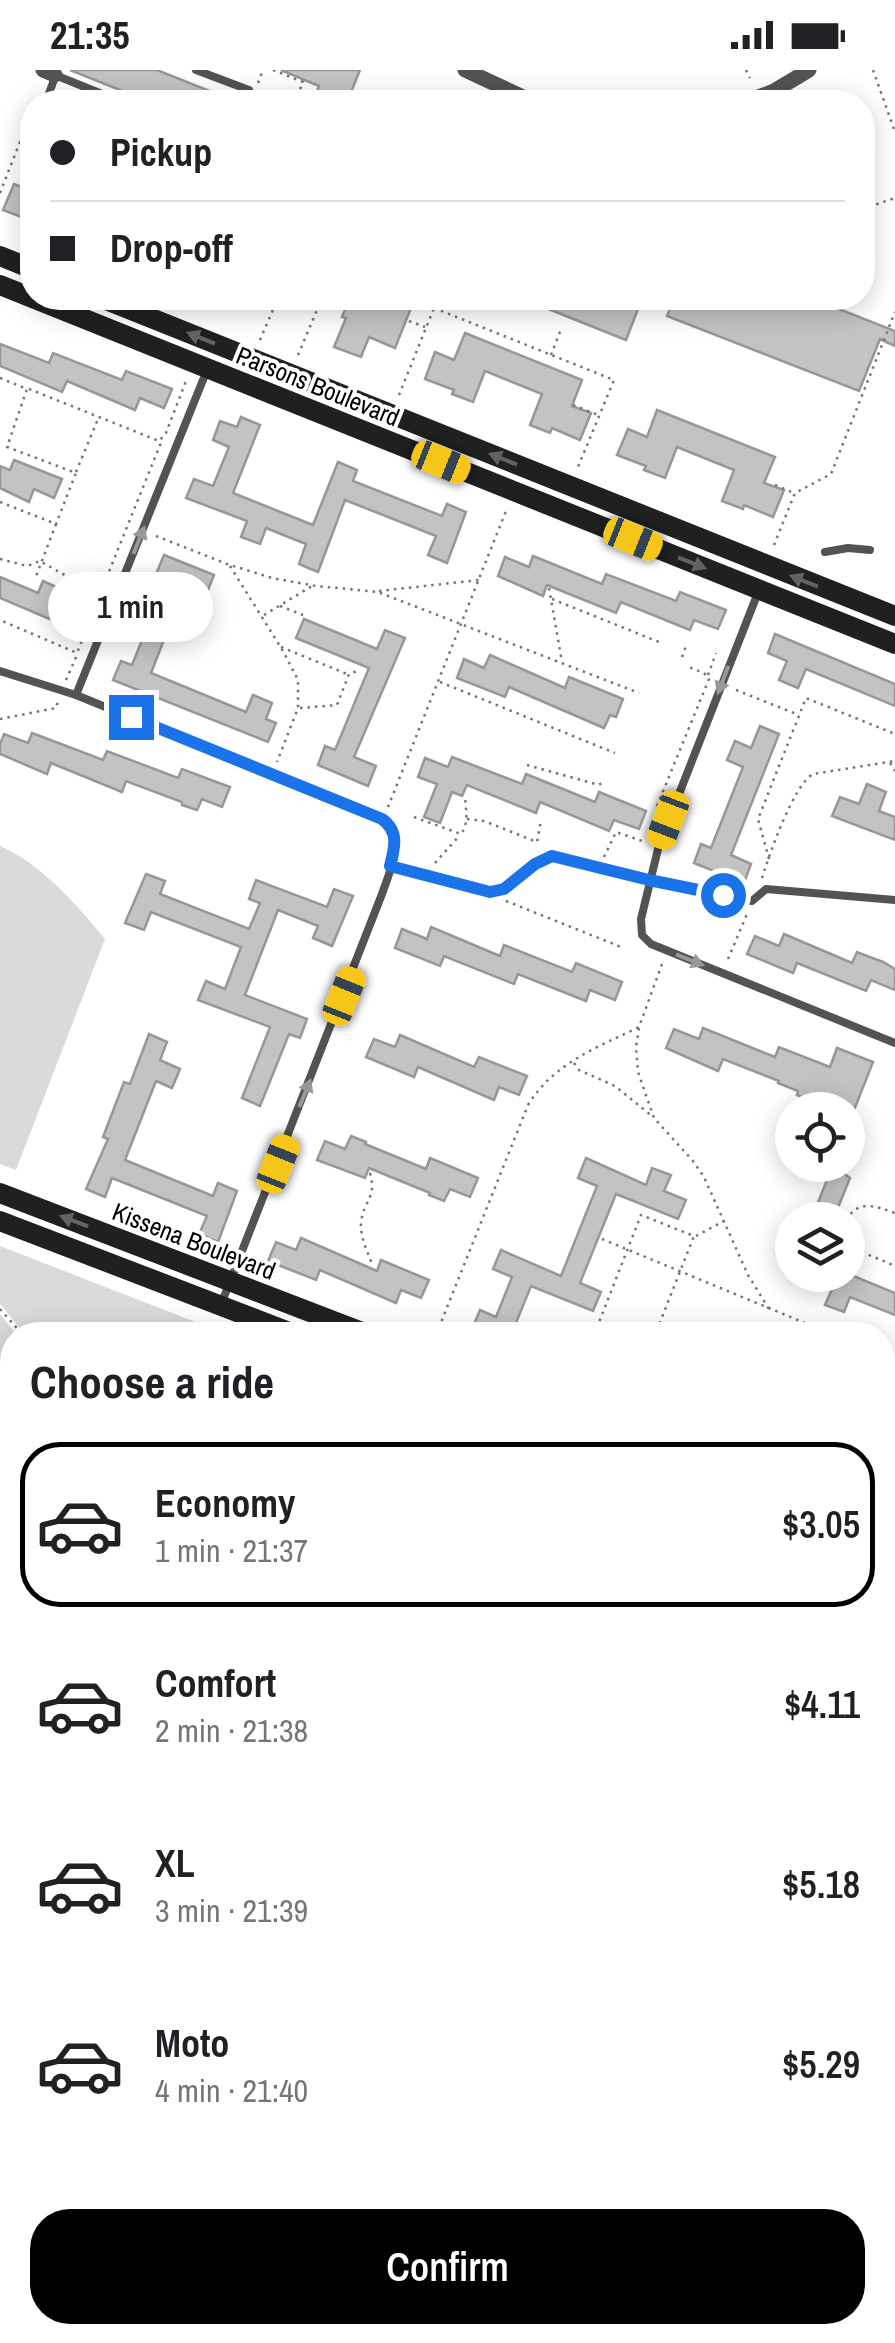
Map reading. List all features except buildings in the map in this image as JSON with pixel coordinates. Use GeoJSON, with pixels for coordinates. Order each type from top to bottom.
{"type":"FeatureCollection","features":[{"type":"Feature","properties":{"kind":"street"},"geometry":{"type":"LineString","coordinates":[[466,70],[508,90]]}},
{"type":"Feature","properties":{"kind":"street"},"geometry":{"type":"LineString","coordinates":[[776,90],[810,70]]}},
{"type":"Feature","properties":{"kind":"street","name":"Parsons Boulevard"},"geometry":{"type":"LineString","coordinates":[[63,310],[895,644]]}},
{"type":"Feature","properties":{"kind":"street","name":"Parsons Boulevard"},"geometry":{"type":"LineString","coordinates":[[132,310],[895,616]]}},
{"type":"Feature","properties":{"kind":"street","name":"Kissena Boulevard"},"geometry":{"type":"LineString","coordinates":[[0,1193],[336,1322]]}},
{"type":"Feature","properties":{"kind":"street","name":"Kissena Boulevard"},"geometry":{"type":"LineString","coordinates":[[10,1225],[264,1322]]}},
{"type":"Feature","properties":{"kind":"lane"},"geometry":{"type":"LineString","coordinates":[[196,70],[249,90]]}},
{"type":"Feature","properties":{"kind":"lane"},"geometry":{"type":"LineString","coordinates":[[52,72],[94,90]]}},
{"type":"Feature","properties":{"kind":"lane"},"geometry":{"type":"LineString","coordinates":[[76,695],[208,368]]}},
{"type":"Feature","properties":{"kind":"lane"},"geometry":{"type":"LineString","coordinates":[[825,552],[870,550]]}},
{"type":"Feature","properties":{"kind":"lane"},"geometry":{"type":"LineString","coordinates":[[760,590],[659,845],[640,928],[650,944],[895,1042]]}},
{"type":"Feature","properties":{"kind":"lane"},"geometry":{"type":"LineString","coordinates":[[0,671],[76,695],[382,819],[394,831],[395,849],[358,962],[221,1305]]}},
{"type":"Feature","properties":{"kind":"lane"},"geometry":{"type":"LineString","coordinates":[[390,866],[490,892],[504,889],[535,864],[552,856],[752,901],[766,888],[895,900]]}},
{"type":"Feature","properties":{"kind":"lane"},"geometry":{"type":"LineString","coordinates":[[10,1225],[30,1204]]}},
{"type":"Feature","properties":{"kind":"path"},"geometry":{"type":"LineString","coordinates":[[273,70],[304,82],[300,90]]}},
{"type":"Feature","properties":{"kind":"path"},"geometry":{"type":"LineString","coordinates":[[746,70],[750,78]]}},
{"type":"Feature","properties":{"kind":"path"},"geometry":{"type":"LineString","coordinates":[[873,70],[895,132]]}},
{"type":"Feature","properties":{"kind":"path"},"geometry":{"type":"LineString","coordinates":[[0,192],[20,142]]}},
{"type":"Feature","properties":{"kind":"path"},"geometry":{"type":"LineString","coordinates":[[260,340],[273,310]]}},
{"type":"Feature","properties":{"kind":"path"},"geometry":{"type":"LineString","coordinates":[[298,355],[317,310]]}},
{"type":"Feature","properties":{"kind":"path"},"geometry":{"type":"LineString","coordinates":[[399,395],[433,310]]}},
{"type":"Feature","properties":{"kind":"path"},"geometry":{"type":"LineString","coordinates":[[439,310],[614,380],[578,468]]}},
{"type":"Feature","properties":{"kind":"path"},"geometry":{"type":"LineString","coordinates":[[774,545],[795,493],[832,474],[877,350],[895,312]]}},
{"type":"Feature","properties":{"kind":"path"},"geometry":{"type":"LineString","coordinates":[[409,321],[426,328]]}},
{"type":"Feature","properties":{"kind":"path"},"geometry":{"type":"LineString","coordinates":[[551,355],[562,329]]}},
{"type":"Feature","properties":{"kind":"path"},"geometry":{"type":"LineString","coordinates":[[0,378],[156,441],[163,439]]}},
{"type":"Feature","properties":{"kind":"path"},"geometry":{"type":"LineString","coordinates":[[0,719],[56,708],[186,380]]}},
{"type":"Feature","properties":{"kind":"path"},"geometry":{"type":"LineString","coordinates":[[27,389],[8,447],[75,473]]}},
{"type":"Feature","properties":{"kind":"path"},"geometry":{"type":"LineString","coordinates":[[852,399],[860,401]]}},
{"type":"Feature","properties":{"kind":"path"},"geometry":{"type":"LineString","coordinates":[[573,405],[600,415]]}},
{"type":"Feature","properties":{"kind":"path"},"geometry":{"type":"LineString","coordinates":[[35,579],[99,418]]}},
{"type":"Feature","properties":{"kind":"path"},"geometry":{"type":"LineString","coordinates":[[775,485],[795,493]]}},
{"type":"Feature","properties":{"kind":"path"},"geometry":{"type":"LineString","coordinates":[[0,502],[56,524]]}},
{"type":"Feature","properties":{"kind":"path"},"geometry":{"type":"LineString","coordinates":[[388,807],[508,508]]}},
{"type":"Feature","properties":{"kind":"path"},"geometry":{"type":"LineString","coordinates":[[156,536],[272,578],[378,592],[639,693]]}},
{"type":"Feature","properties":{"kind":"path"},"geometry":{"type":"LineString","coordinates":[[0,559],[27,566],[40,561]]}},
{"type":"Feature","properties":{"kind":"path"},"geometry":{"type":"LineString","coordinates":[[40,561],[92,590],[98,599]]}},
{"type":"Feature","properties":{"kind":"path"},"geometry":{"type":"LineString","coordinates":[[229,565],[298,680],[298,708],[278,762]]}},
{"type":"Feature","properties":{"kind":"path"},"geometry":{"type":"LineString","coordinates":[[378,592],[479,580]]}},
{"type":"Feature","properties":{"kind":"path"},"geometry":{"type":"LineString","coordinates":[[262,616],[312,586]]}},
{"type":"Feature","properties":{"kind":"path"},"geometry":{"type":"LineString","coordinates":[[549,588],[562,664]]}},
{"type":"Feature","properties":{"kind":"path"},"geometry":{"type":"LineString","coordinates":[[552,599],[659,642]]}},
{"type":"Feature","properties":{"kind":"path"},"geometry":{"type":"LineString","coordinates":[[279,605],[302,615]]}},
{"type":"Feature","properties":{"kind":"path"},"geometry":{"type":"LineString","coordinates":[[0,620],[77,653]]}},
{"type":"Feature","properties":{"kind":"path"},"geometry":{"type":"LineString","coordinates":[[53,623],[84,635]]}},
{"type":"Feature","properties":{"kind":"path"},"geometry":{"type":"LineString","coordinates":[[682,657],[687,643]]}},
{"type":"Feature","properties":{"kind":"path"},"geometry":{"type":"LineString","coordinates":[[280,646],[348,674],[357,671]]}},
{"type":"Feature","properties":{"kind":"path"},"geometry":{"type":"LineString","coordinates":[[657,806],[716,653]]}},
{"type":"Feature","properties":{"kind":"path"},"geometry":{"type":"LineString","coordinates":[[686,666],[708,676]]}},
{"type":"Feature","properties":{"kind":"path"},"geometry":{"type":"LineString","coordinates":[[298,708],[336,705],[348,674]]}},
{"type":"Feature","properties":{"kind":"path"},"geometry":{"type":"LineString","coordinates":[[439,681],[615,753]]}},
{"type":"Feature","properties":{"kind":"path"},"geometry":{"type":"LineString","coordinates":[[736,690],[799,715]]}},
{"type":"Feature","properties":{"kind":"path"},"geometry":{"type":"LineString","coordinates":[[769,859],[758,819],[806,698],[895,734]]}},
{"type":"Feature","properties":{"kind":"path"},"geometry":{"type":"LineString","coordinates":[[766,888],[762,877],[803,780],[892,761],[895,771]]}},
{"type":"Feature","properties":{"kind":"path"},"geometry":{"type":"LineString","coordinates":[[526,764],[598,785],[604,780]]}},
{"type":"Feature","properties":{"kind":"path"},"geometry":{"type":"LineString","coordinates":[[424,874],[466,828],[465,797]]}},
{"type":"Feature","properties":{"kind":"path"},"geometry":{"type":"LineString","coordinates":[[414,817],[461,834]]}},
{"type":"Feature","properties":{"kind":"path"},"geometry":{"type":"LineString","coordinates":[[467,819],[484,821],[537,842],[542,820]]}},
{"type":"Feature","properties":{"kind":"path"},"geometry":{"type":"LineString","coordinates":[[600,867],[616,832],[645,842]]}},
{"type":"Feature","properties":{"kind":"path"},"geometry":{"type":"LineString","coordinates":[[490,892],[620,947]]}},
{"type":"Feature","properties":{"kind":"path"},"geometry":{"type":"LineString","coordinates":[[728,959],[752,901]]}},
{"type":"Feature","properties":{"kind":"path"},"geometry":{"type":"LineString","coordinates":[[654,1118],[638,1072],[636,1047],[639,1027],[662,964]]}},
{"type":"Feature","properties":{"kind":"path"},"geometry":{"type":"LineString","coordinates":[[441,1322],[528,1105],[546,1080],[572,1061],[639,1027]]}},
{"type":"Feature","properties":{"kind":"path"},"geometry":{"type":"LineString","coordinates":[[572,1061],[579,1070],[615,1086],[654,1118],[694,1161],[748,1275],[770,1309]]}},
{"type":"Feature","properties":{"kind":"path"},"geometry":{"type":"LineString","coordinates":[[370,1173],[374,1190],[361,1224],[361,1236],[372,1264]]}},
{"type":"Feature","properties":{"kind":"path"},"geometry":{"type":"LineString","coordinates":[[865,1206],[870,1204],[895,1214]]}},
{"type":"Feature","properties":{"kind":"path"},"geometry":{"type":"LineString","coordinates":[[599,1322],[641,1215],[694,1236]]}},
{"type":"Feature","properties":{"kind":"path"},"geometry":{"type":"LineString","coordinates":[[661,1322],[694,1236],[725,1221]]}},
{"type":"Feature","properties":{"kind":"path"},"geometry":{"type":"LineString","coordinates":[[602,1239],[802,1322]]}},
{"type":"Feature","properties":{"kind":"path"},"geometry":{"type":"LineString","coordinates":[[865,1253],[895,1266]]}},
{"type":"Feature","properties":{"kind":"shaded area"},"geometry":{"type":"Polygon","coordinates":[[[0,846],[44,874],[105,939],[16,1170],[0,1164],[0,846]]]}},
{"type":"Feature","properties":{"kind":"shaded area"},"geometry":{"type":"Polygon","coordinates":[[[0,1246],[196,1322],[15,1322],[0,1304],[0,1246]]]}},
{"type":"Feature","properties":{"kind":"route"},"geometry":{"type":"LineString","coordinates":[[131,717],[382,819],[394,831],[395,849],[390,866],[490,892],[504,889],[535,864],[552,856],[723,895]]}}]}
